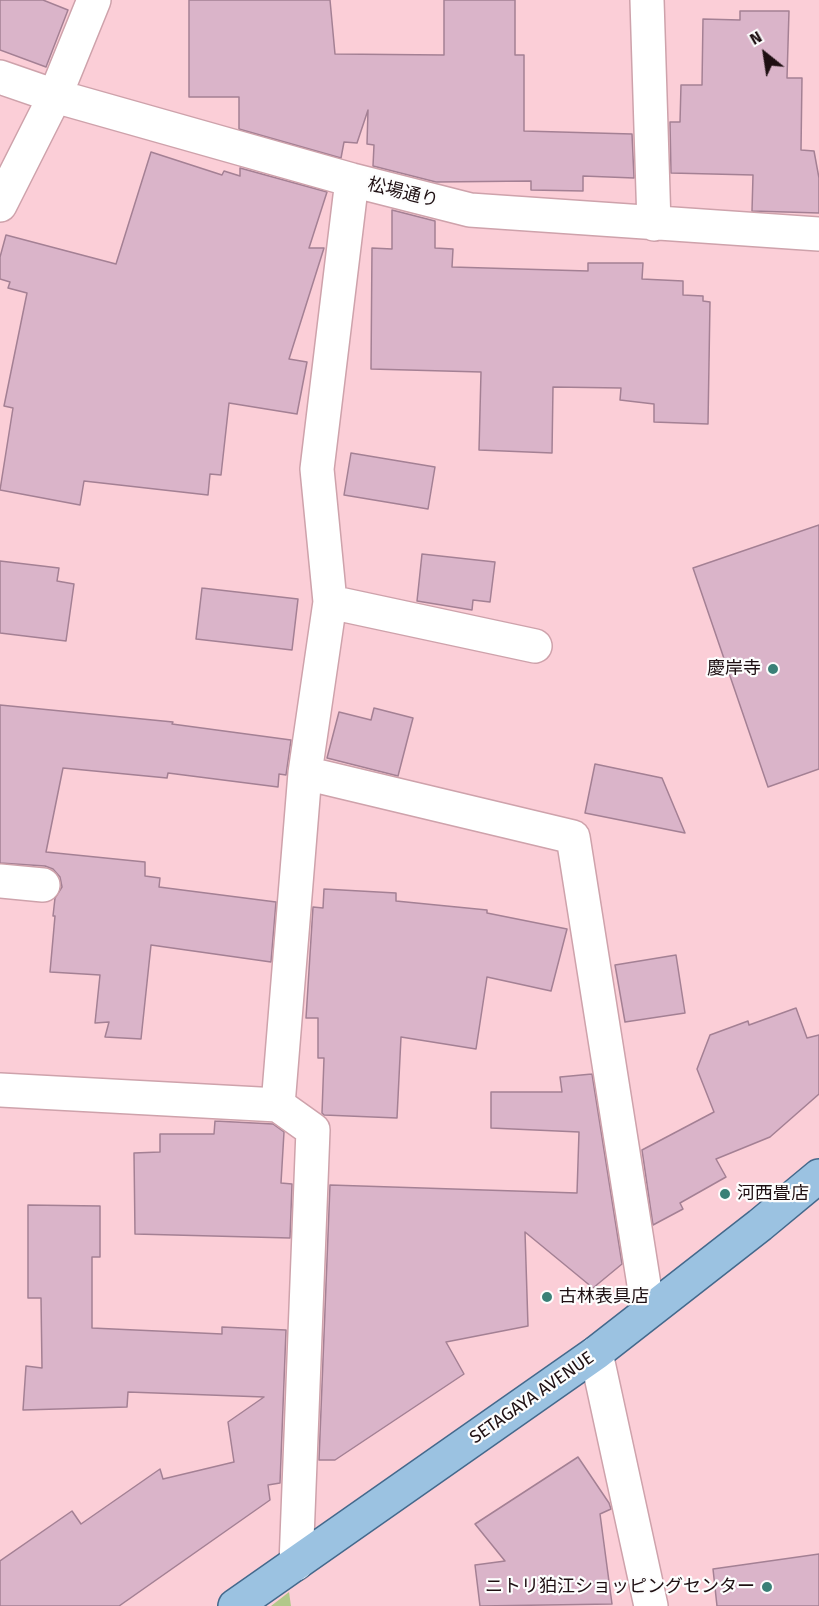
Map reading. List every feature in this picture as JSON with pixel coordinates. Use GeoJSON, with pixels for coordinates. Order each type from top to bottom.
{"type":"FeatureCollection","features":[{"type":"Feature","properties":{"kind":"main road","name":"SETAGAYA AVENUE"},"geometry":{"type":"LineString","coordinates":[[235,1606],[596,1353],[819,1176]]}},
{"type":"Feature","properties":{"kind":"street"},"geometry":{"type":"LineString","coordinates":[[0,205],[55,96],[94,0]]}},
{"type":"Feature","properties":{"kind":"street"},"geometry":{"type":"LineString","coordinates":[[647,0],[654,224]]}},
{"type":"Feature","properties":{"kind":"street","name":"松場通り"},"geometry":{"type":"LineString","coordinates":[[0,77],[55,96],[352,180],[470,210],[819,234]]}},
{"type":"Feature","properties":{"kind":"street"},"geometry":{"type":"LineString","coordinates":[[278,1105],[305,773],[330,602],[317,469],[352,180]]}},
{"type":"Feature","properties":{"kind":"street"},"geometry":{"type":"LineString","coordinates":[[330,602],[535,646]]}},
{"type":"Feature","properties":{"kind":"street"},"geometry":{"type":"LineString","coordinates":[[305,773],[573,837],[648,1310]]}},
{"type":"Feature","properties":{"kind":"street"},"geometry":{"type":"LineString","coordinates":[[0,881],[43,885]]}},
{"type":"Feature","properties":{"kind":"street"},"geometry":{"type":"LineString","coordinates":[[0,1090],[278,1105],[313,1131],[296,1564]]}},
{"type":"Feature","properties":{"kind":"street"},"geometry":{"type":"LineString","coordinates":[[596,1353],[651,1606]]}},
{"type":"Feature","properties":{"kind":"green space"},"geometry":{"type":"Polygon","coordinates":[[[289,1592],[291,1606],[271,1606],[289,1592]]]}},
{"type":"Feature","properties":{"kind":"building"},"geometry":{"type":"Polygon","coordinates":[[[0,0],[43,0],[68,10],[46,67],[0,50],[0,0]]]}},
{"type":"Feature","properties":{"kind":"building"},"geometry":{"type":"Polygon","coordinates":[[[189,0],[330,0],[335,54],[444,55],[444,0],[515,0],[515,55],[524,55],[524,131],[632,134],[634,178],[583,176],[583,191],[531,190],[531,181],[436,182],[373,166],[374,145],[367,144],[368,110],[357,143],[344,142],[341,158],[239,129],[239,97],[189,97],[189,0]]]}},
{"type":"Feature","properties":{"kind":"building"},"geometry":{"type":"Polygon","coordinates":[[[740,11],[789,11],[787,78],[802,78],[801,150],[814,151],[819,178],[819,213],[752,211],[753,175],[671,173],[670,122],[680,122],[681,85],[702,85],[703,19],[740,20],[740,11]]]}},
{"type":"Feature","properties":{"kind":"building"},"geometry":{"type":"Polygon","coordinates":[[[151,152],[222,175],[224,171],[240,176],[240,168],[327,192],[309,248],[324,248],[289,359],[307,362],[297,414],[229,403],[221,475],[210,474],[208,495],[84,481],[80,505],[0,490],[13,408],[4,406],[27,293],[8,288],[10,282],[0,279],[0,257],[6,235],[116,264],[151,152]]]}},
{"type":"Feature","properties":{"kind":"building"},"geometry":{"type":"Polygon","coordinates":[[[392,210],[435,221],[435,248],[453,249],[452,267],[588,271],[588,263],[643,263],[642,279],[683,281],[683,295],[703,296],[703,301],[710,302],[708,424],[654,422],[654,404],[620,400],[621,388],[553,387],[552,453],[479,450],[481,372],[371,369],[372,248],[392,249],[392,210]]]}},
{"type":"Feature","properties":{"kind":"building"},"geometry":{"type":"Polygon","coordinates":[[[351,453],[435,467],[428,509],[344,495],[351,453]]]}},
{"type":"Feature","properties":{"kind":"building","name":"慶岸寺"},"geometry":{"type":"Polygon","coordinates":[[[819,525],[819,769],[768,787],[693,568],[819,525]]]}},
{"type":"Feature","properties":{"kind":"building"},"geometry":{"type":"Polygon","coordinates":[[[422,554],[495,562],[490,602],[473,600],[472,610],[417,601],[422,554]]]}},
{"type":"Feature","properties":{"kind":"building"},"geometry":{"type":"Polygon","coordinates":[[[0,561],[59,568],[57,581],[74,584],[66,641],[0,633],[0,561]]]}},
{"type":"Feature","properties":{"kind":"building"},"geometry":{"type":"Polygon","coordinates":[[[202,588],[298,599],[292,650],[196,639],[202,588]]]}},
{"type":"Feature","properties":{"kind":"building"},"geometry":{"type":"Polygon","coordinates":[[[0,705],[173,722],[172,724],[291,740],[286,775],[279,774],[278,787],[168,773],[167,778],[63,768],[46,852],[145,862],[145,876],[160,878],[159,887],[276,902],[271,962],[151,945],[141,1039],[105,1037],[109,1022],[95,1023],[100,975],[50,972],[55,898],[62,887],[60,877],[53,869],[45,866],[0,863],[0,705]]]}},
{"type":"Feature","properties":{"kind":"building"},"geometry":{"type":"Polygon","coordinates":[[[374,708],[413,718],[398,776],[327,758],[339,712],[371,720],[374,708]]]}},
{"type":"Feature","properties":{"kind":"building"},"geometry":{"type":"Polygon","coordinates":[[[595,764],[662,778],[685,833],[585,813],[595,764]]]}},
{"type":"Feature","properties":{"kind":"building"},"geometry":{"type":"Polygon","coordinates":[[[324,889],[396,893],[396,901],[487,910],[487,913],[567,929],[551,991],[487,977],[476,1049],[401,1037],[397,1118],[324,1115],[322,1113],[324,1058],[318,1058],[318,1018],[306,1018],[313,907],[323,908],[324,889]]]}},
{"type":"Feature","properties":{"kind":"building"},"geometry":{"type":"Polygon","coordinates":[[[676,955],[685,1013],[625,1022],[615,965],[676,955]]]}},
{"type":"Feature","properties":{"kind":"building"},"geometry":{"type":"Polygon","coordinates":[[[796,1008],[807,1038],[819,1035],[819,1094],[770,1137],[716,1159],[726,1177],[680,1203],[683,1209],[653,1225],[642,1150],[714,1112],[697,1069],[710,1035],[748,1021],[749,1025],[796,1008]]]}},
{"type":"Feature","properties":{"kind":"building"},"geometry":{"type":"Polygon","coordinates":[[[592,1074],[622,1264],[593,1288],[525,1232],[528,1326],[446,1342],[464,1374],[335,1460],[319,1460],[330,1185],[577,1193],[579,1132],[491,1128],[491,1092],[562,1092],[560,1077],[592,1074]]]}},
{"type":"Feature","properties":{"kind":"building"},"geometry":{"type":"Polygon","coordinates":[[[215,1121],[273,1124],[284,1132],[281,1183],[292,1184],[290,1238],[135,1234],[134,1153],[160,1152],[160,1134],[214,1134],[215,1121]]]}},
{"type":"Feature","properties":{"kind":"building"},"geometry":{"type":"Polygon","coordinates":[[[28,1205],[100,1206],[100,1257],[92,1257],[92,1328],[222,1334],[222,1327],[286,1330],[280,1483],[268,1485],[270,1500],[119,1606],[0,1606],[0,1561],[72,1511],[81,1524],[160,1469],[163,1479],[234,1462],[228,1422],[264,1397],[128,1392],[127,1407],[23,1410],[26,1366],[42,1368],[41,1298],[28,1298],[28,1205]]]}},
{"type":"Feature","properties":{"kind":"building"},"geometry":{"type":"Polygon","coordinates":[[[578,1457],[611,1509],[600,1514],[612,1604],[480,1606],[475,1565],[505,1561],[475,1524],[578,1457]]]}},
{"type":"Feature","properties":{"kind":"building","name":"ニトリ狛江ショッピングセンター"},"geometry":{"type":"Polygon","coordinates":[[[819,1554],[819,1606],[717,1606],[713,1569],[819,1554]]]}},
{"type":"Feature","properties":{"kind":"place","name":"慶岸寺"},"geometry":{"type":"Point","coordinates":[773,669]}},
{"type":"Feature","properties":{"kind":"place","name":"河西畳店"},"geometry":{"type":"Point","coordinates":[725,1194]}},
{"type":"Feature","properties":{"kind":"place","name":"古林表具店"},"geometry":{"type":"Point","coordinates":[547,1297]}},
{"type":"Feature","properties":{"kind":"place","name":"ニトリ狛江ショッピングセンター"},"geometry":{"type":"Point","coordinates":[767,1587]}}]}
